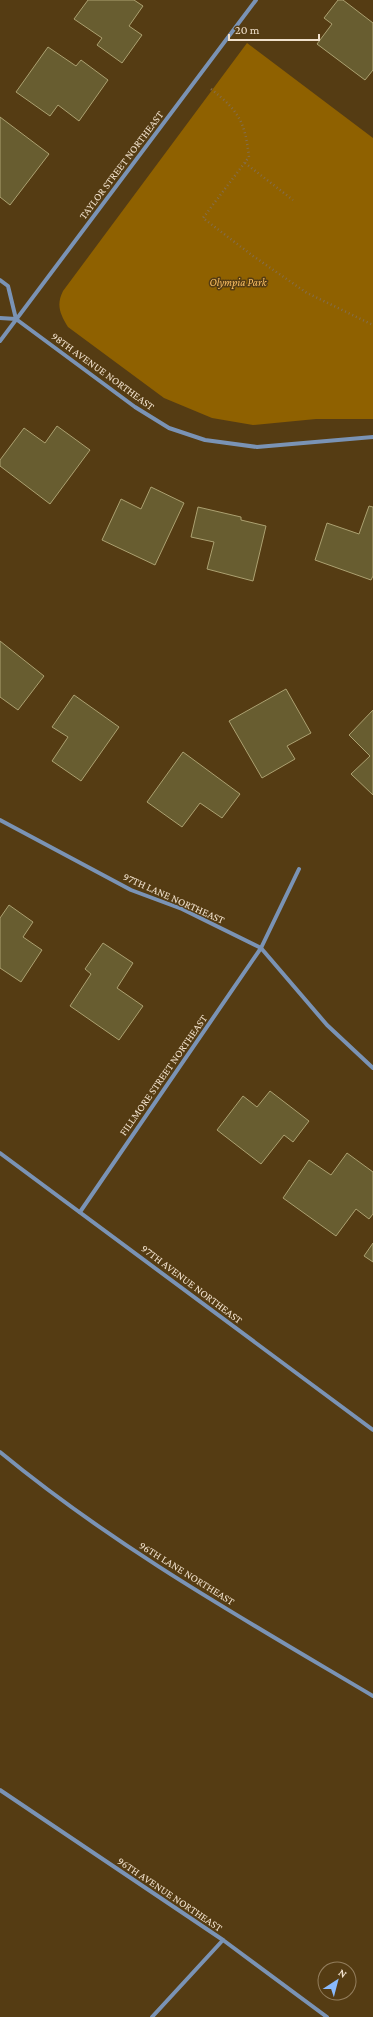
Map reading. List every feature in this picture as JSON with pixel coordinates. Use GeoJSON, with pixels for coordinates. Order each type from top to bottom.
{"type":"FeatureCollection","features":[{"type":"Feature","properties":{"kind":"street","name":"TAYLOR STREET NORTHEAST"},"geometry":{"type":"LineString","coordinates":[[0,341],[256,0]]}},
{"type":"Feature","properties":{"kind":"street"},"geometry":{"type":"LineString","coordinates":[[0,280],[8,286],[16,319],[0,318]]}},
{"type":"Feature","properties":{"kind":"street","name":"98TH AVENUE NORTHEAST"},"geometry":{"type":"LineString","coordinates":[[16,319],[135,407],[169,428],[205,440],[257,447],[373,437]]}},
{"type":"Feature","properties":{"kind":"street","name":"97TH LANE NORTHEAST"},"geometry":{"type":"LineString","coordinates":[[0,820],[131,890],[182,909],[261,948],[327,1025],[373,1068]]}},
{"type":"Feature","properties":{"kind":"street","name":"FILLMORE STREET NORTHEAST"},"geometry":{"type":"LineString","coordinates":[[80,1212],[261,948],[299,869]]}},
{"type":"Feature","properties":{"kind":"street","name":"97TH AVENUE NORTHEAST"},"geometry":{"type":"LineString","coordinates":[[0,1152],[373,1430]]}},
{"type":"Feature","properties":{"kind":"street","name":"96TH LANE NORTHEAST"},"geometry":{"type":"LineString","coordinates":[[0,1452],[34,1480],[175,1578],[373,1696]]}},
{"type":"Feature","properties":{"kind":"street","name":"96TH AVENUE NORTHEAST"},"geometry":{"type":"LineString","coordinates":[[0,1790],[223,1940],[326,2017]]}},
{"type":"Feature","properties":{"kind":"street"},"geometry":{"type":"LineString","coordinates":[[152,2017],[223,1940]]}},
{"type":"Feature","properties":{"kind":"path"},"geometry":{"type":"LineString","coordinates":[[197,78],[233,108],[246,132],[249,157],[203,218],[253,256],[307,292],[373,325]]}},
{"type":"Feature","properties":{"kind":"path"},"geometry":{"type":"LineString","coordinates":[[244,163],[293,200]]}},
{"type":"Feature","properties":{"kind":"green space","name":"Olympia Park"},"geometry":{"type":"Polygon","coordinates":[[[247,43],[373,138],[373,419],[316,419],[253,425],[212,418],[164,398],[68,327],[61,314],[59,305],[63,291],[247,43]]]}},
{"type":"Feature","properties":{"kind":"building"},"geometry":{"type":"Polygon","coordinates":[[[88,0],[134,0],[143,6],[129,26],[142,35],[122,63],[97,45],[102,38],[74,19],[88,0]]]}},
{"type":"Feature","properties":{"kind":"building"},"geometry":{"type":"Polygon","coordinates":[[[338,0],[343,0],[373,23],[373,70],[365,80],[317,44],[332,24],[324,18],[338,0]]]}},
{"type":"Feature","properties":{"kind":"building"},"geometry":{"type":"Polygon","coordinates":[[[48,47],[76,66],[81,60],[108,80],[79,121],[58,105],[50,116],[16,92],[48,47]]]}},
{"type":"Feature","properties":{"kind":"building"},"geometry":{"type":"Polygon","coordinates":[[[0,117],[49,154],[10,205],[0,197],[0,117]]]}},
{"type":"Feature","properties":{"kind":"building"},"geometry":{"type":"Polygon","coordinates":[[[57,426],[90,450],[50,504],[0,466],[0,460],[24,428],[45,443],[57,426]]]}},
{"type":"Feature","properties":{"kind":"building"},"geometry":{"type":"Polygon","coordinates":[[[151,487],[184,503],[155,565],[102,540],[121,499],[141,509],[151,487]]]}},
{"type":"Feature","properties":{"kind":"building"},"geometry":{"type":"Polygon","coordinates":[[[369,506],[373,507],[373,576],[371,580],[315,560],[327,523],[359,534],[369,506]]]}},
{"type":"Feature","properties":{"kind":"building"},"geometry":{"type":"Polygon","coordinates":[[[198,507],[241,517],[241,520],[266,526],[253,581],[207,569],[214,542],[191,537],[198,507]]]}},
{"type":"Feature","properties":{"kind":"building"},"geometry":{"type":"Polygon","coordinates":[[[0,641],[44,676],[18,710],[0,697],[0,641]]]}},
{"type":"Feature","properties":{"kind":"building"},"geometry":{"type":"Polygon","coordinates":[[[286,689],[311,733],[287,746],[295,759],[262,778],[229,721],[286,689]]]}},
{"type":"Feature","properties":{"kind":"building"},"geometry":{"type":"Polygon","coordinates":[[[74,695],[119,727],[81,781],[52,761],[68,737],[52,727],[74,695]]]}},
{"type":"Feature","properties":{"kind":"building"},"geometry":{"type":"Polygon","coordinates":[[[373,710],[373,795],[351,774],[370,756],[349,735],[373,710]]]}},
{"type":"Feature","properties":{"kind":"building"},"geometry":{"type":"Polygon","coordinates":[[[183,752],[240,794],[222,818],[200,803],[182,827],[147,802],[183,752]]]}},
{"type":"Feature","properties":{"kind":"building"},"geometry":{"type":"Polygon","coordinates":[[[9,905],[33,922],[23,937],[42,950],[21,982],[0,968],[0,918],[9,905]]]}},
{"type":"Feature","properties":{"kind":"building"},"geometry":{"type":"Polygon","coordinates":[[[103,943],[133,963],[117,988],[143,1006],[119,1040],[70,1006],[91,974],[85,969],[103,943]]]}},
{"type":"Feature","properties":{"kind":"building"},"geometry":{"type":"Polygon","coordinates":[[[270,1091],[309,1121],[293,1142],[284,1135],[261,1164],[217,1130],[243,1096],[257,1107],[270,1091]]]}},
{"type":"Feature","properties":{"kind":"building"},"geometry":{"type":"Polygon","coordinates":[[[347,1153],[373,1172],[373,1214],[369,1219],[356,1209],[336,1236],[283,1198],[309,1160],[331,1175],[347,1153]]]}},
{"type":"Feature","properties":{"kind":"building"},"geometry":{"type":"Polygon","coordinates":[[[373,1243],[373,1262],[364,1256],[373,1243]]]}}]}
